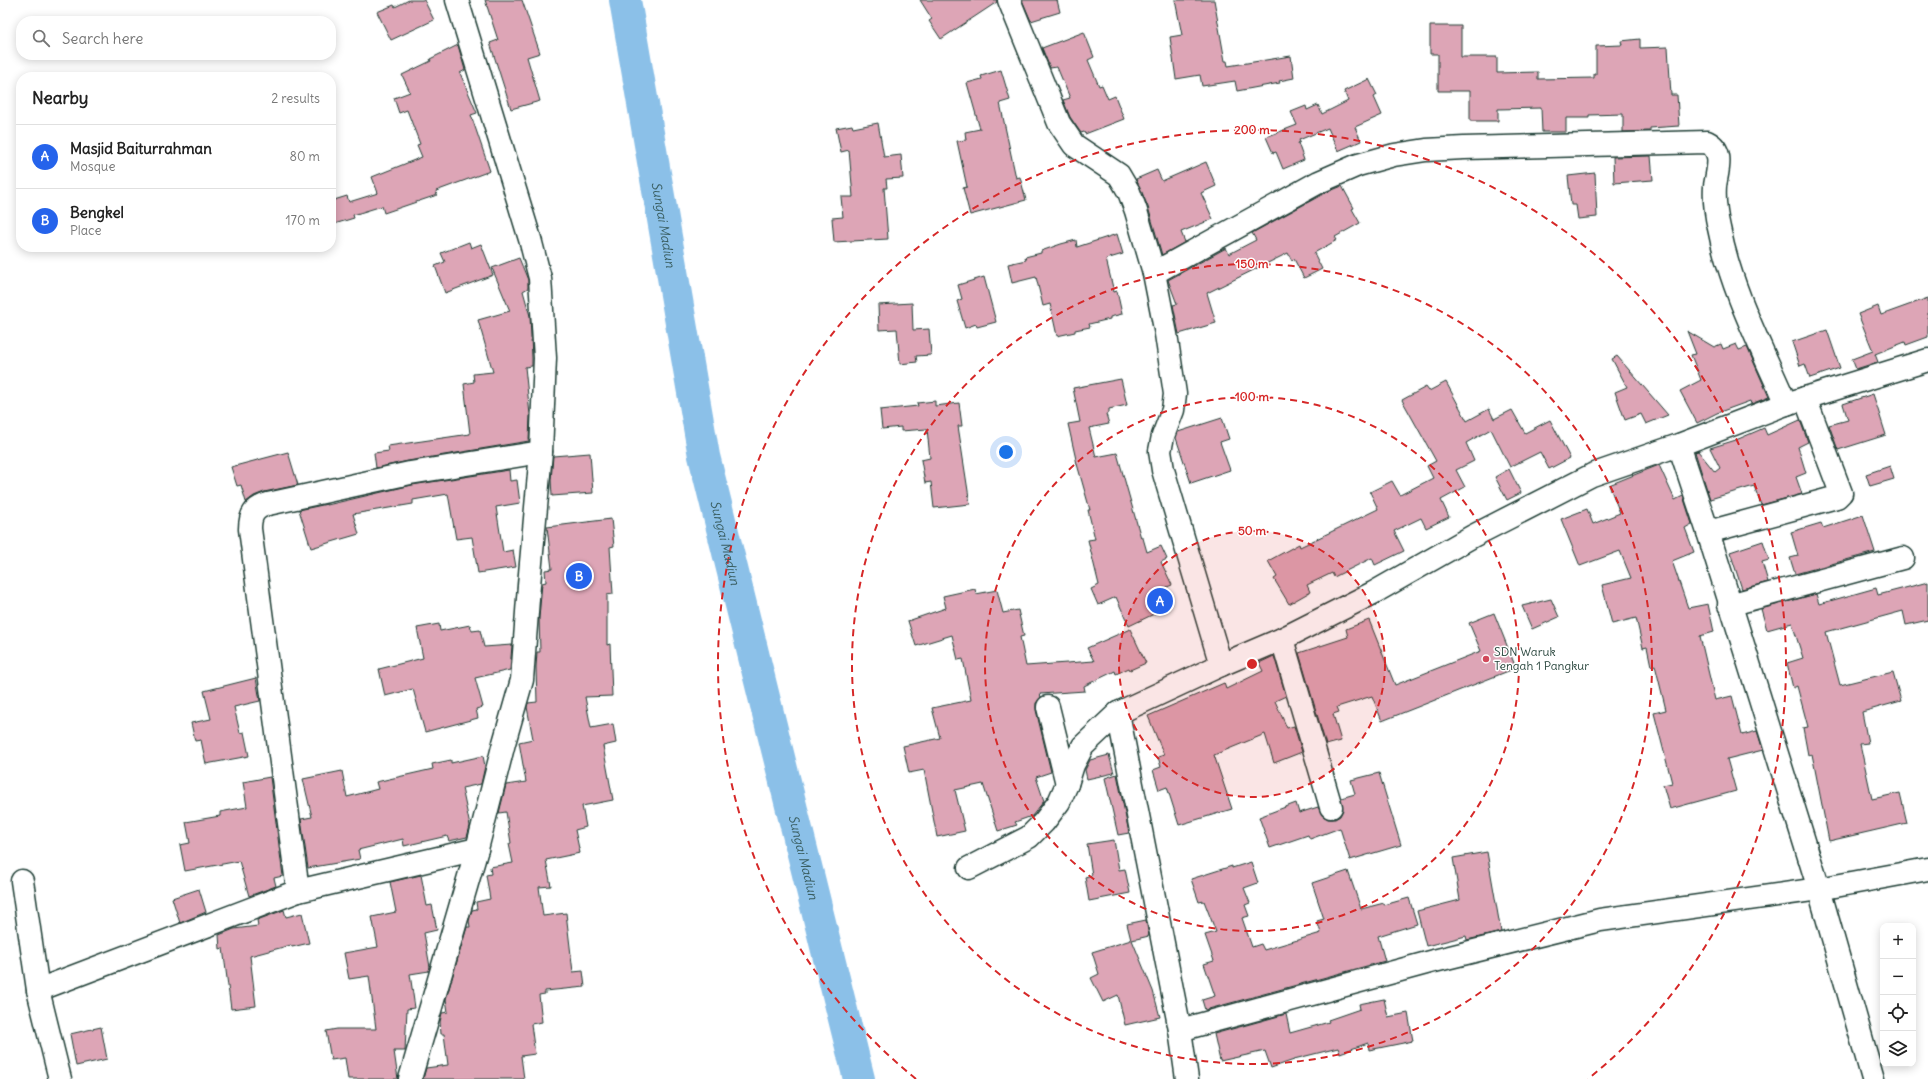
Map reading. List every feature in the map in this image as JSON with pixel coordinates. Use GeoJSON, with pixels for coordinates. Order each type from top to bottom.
{"type":"FeatureCollection","features":[{"type":"Feature","properties":{"kind":"street"},"geometry":{"type":"LineString","coordinates":[[410,1079],[477,849],[522,680],[541,452],[545,358],[540,278],[530,239],[457,0]]}},
{"type":"Feature","properties":{"kind":"street"},"geometry":{"type":"LineString","coordinates":[[1008,0],[1059,123],[1067,136],[1074,145],[1118,175],[1129,192],[1154,273],[1166,334],[1175,394],[1173,410],[1163,436],[1160,451],[1163,470],[1221,665]]}},
{"type":"Feature","properties":{"kind":"street"},"geometry":{"type":"LineString","coordinates":[[1154,273],[1320,182],[1358,165],[1394,155],[1426,150],[1464,148],[1707,142],[1717,151],[1719,164],[1715,186],[1716,216],[1724,256],[1738,295],[1796,401],[1840,493],[1837,497],[1708,532]]}},
{"type":"Feature","properties":{"kind":"street"},"geometry":{"type":"LineString","coordinates":[[969,868],[1011,848],[1029,837],[1051,812],[1067,784],[1073,764],[1083,746],[1118,713],[1221,665],[1282,639],[1373,593],[1473,536],[1592,475],[1796,401],[1928,360]]}},
{"type":"Feature","properties":{"kind":"street"},"geometry":{"type":"LineString","coordinates":[[1678,445],[1708,532],[1729,605],[1819,889],[1873,1079]]}},
{"type":"Feature","properties":{"kind":"street"},"geometry":{"type":"LineString","coordinates":[[298,891],[250,529],[250,519],[253,512],[260,506],[268,504],[410,473],[541,452]]}},
{"type":"Feature","properties":{"kind":"street"},"geometry":{"type":"LineString","coordinates":[[1729,605],[1903,558]]}},
{"type":"Feature","properties":{"kind":"street"},"geometry":{"type":"LineString","coordinates":[[1282,639],[1331,807]]}},
{"type":"Feature","properties":{"kind":"street"},"geometry":{"type":"LineString","coordinates":[[1048,707],[1067,784]]}},
{"type":"Feature","properties":{"kind":"street"},"geometry":{"type":"LineString","coordinates":[[1118,713],[1180,1030],[1187,1079]]}},
{"type":"Feature","properties":{"kind":"street"},"geometry":{"type":"LineString","coordinates":[[38,990],[298,891],[477,849]]}},
{"type":"Feature","properties":{"kind":"street"},"geometry":{"type":"LineString","coordinates":[[1180,1030],[1434,961],[1600,920],[1819,889],[1928,869]]}},
{"type":"Feature","properties":{"kind":"street"},"geometry":{"type":"LineString","coordinates":[[22,881],[38,990],[60,1079]]}},
{"type":"Feature","properties":{"kind":"building"},"geometry":{"type":"Polygon","coordinates":[[[409,0],[424,0],[434,20],[391,40],[377,12],[394,5],[395,7],[409,0]]]}},
{"type":"Feature","properties":{"kind":"building"},"geometry":{"type":"Polygon","coordinates":[[[485,0],[522,0],[540,53],[527,57],[540,101],[511,109],[490,43],[498,40],[485,0]]]}},
{"type":"Feature","properties":{"kind":"building"},"geometry":{"type":"Polygon","coordinates":[[[920,0],[997,0],[997,2],[941,39],[929,21],[932,19],[920,0]]]}},
{"type":"Feature","properties":{"kind":"building"},"geometry":{"type":"Polygon","coordinates":[[[1022,0],[1057,0],[1060,12],[1031,21],[1022,0]]]}},
{"type":"Feature","properties":{"kind":"building"},"geometry":{"type":"Polygon","coordinates":[[[1175,0],[1214,0],[1225,61],[1227,61],[1228,66],[1291,56],[1294,78],[1279,81],[1280,83],[1237,91],[1235,81],[1202,86],[1200,75],[1176,79],[1170,37],[1182,35],[1175,0]]]}},
{"type":"Feature","properties":{"kind":"building"},"geometry":{"type":"Polygon","coordinates":[[[1430,26],[1461,26],[1461,57],[1497,57],[1497,73],[1538,72],[1538,79],[1594,78],[1594,74],[1596,74],[1596,46],[1622,45],[1621,41],[1640,39],[1640,48],[1668,47],[1671,95],[1677,95],[1679,126],[1650,128],[1650,131],[1623,132],[1623,114],[1589,115],[1589,118],[1566,118],[1566,132],[1542,132],[1541,108],[1498,109],[1498,121],[1470,121],[1470,91],[1438,91],[1438,54],[1430,54],[1430,26]]]}},
{"type":"Feature","properties":{"kind":"building"},"geometry":{"type":"Polygon","coordinates":[[[1084,32],[1094,57],[1088,60],[1099,86],[1102,85],[1108,99],[1115,96],[1124,119],[1085,134],[1084,132],[1081,133],[1070,117],[1063,100],[1070,98],[1057,67],[1050,68],[1042,48],[1084,32]]]}},
{"type":"Feature","properties":{"kind":"building"},"geometry":{"type":"Polygon","coordinates":[[[458,45],[465,70],[460,73],[477,113],[471,115],[490,171],[436,191],[437,195],[384,213],[382,206],[353,215],[354,218],[336,223],[336,199],[347,196],[349,202],[378,193],[372,177],[422,157],[417,145],[420,144],[407,110],[399,113],[394,98],[410,92],[402,75],[431,61],[430,59],[458,45]]]}},
{"type":"Feature","properties":{"kind":"building"},"geometry":{"type":"Polygon","coordinates":[[[1001,70],[1010,100],[1000,103],[1016,178],[1020,177],[1026,200],[970,215],[963,188],[967,187],[957,141],[966,140],[965,132],[980,129],[967,83],[982,79],[981,76],[1001,70]]]}},
{"type":"Feature","properties":{"kind":"building"},"geometry":{"type":"Polygon","coordinates":[[[1369,79],[1377,95],[1374,97],[1382,115],[1355,127],[1361,141],[1338,151],[1328,128],[1299,140],[1300,142],[1298,143],[1304,160],[1283,169],[1276,152],[1273,153],[1266,137],[1297,125],[1291,112],[1306,106],[1307,110],[1318,105],[1322,114],[1348,101],[1344,91],[1369,79]]]}},
{"type":"Feature","properties":{"kind":"building"},"geometry":{"type":"Polygon","coordinates":[[[878,123],[884,157],[901,155],[903,178],[886,179],[887,188],[884,188],[888,239],[834,242],[832,218],[843,217],[841,197],[853,197],[849,150],[841,152],[836,128],[852,125],[853,128],[878,123]]]}},
{"type":"Feature","properties":{"kind":"building"},"geometry":{"type":"Polygon","coordinates":[[[1651,156],[1653,180],[1614,183],[1613,157],[1651,156]]]}},
{"type":"Feature","properties":{"kind":"building"},"geometry":{"type":"Polygon","coordinates":[[[1206,162],[1216,186],[1201,193],[1213,219],[1181,232],[1185,242],[1162,255],[1148,207],[1136,179],[1157,170],[1162,181],[1206,162]]]}},
{"type":"Feature","properties":{"kind":"building"},"geometry":{"type":"Polygon","coordinates":[[[1595,173],[1597,217],[1578,219],[1576,205],[1571,205],[1568,176],[1595,173]]]}},
{"type":"Feature","properties":{"kind":"building"},"geometry":{"type":"Polygon","coordinates":[[[1342,186],[1360,223],[1335,237],[1337,240],[1314,253],[1322,269],[1304,278],[1294,259],[1292,261],[1288,253],[1207,293],[1216,323],[1179,334],[1173,305],[1177,304],[1168,280],[1226,248],[1229,254],[1256,240],[1252,233],[1325,193],[1342,186]]]}},
{"type":"Feature","properties":{"kind":"building"},"geometry":{"type":"Polygon","coordinates":[[[1117,234],[1123,254],[1106,259],[1114,292],[1117,291],[1122,314],[1110,317],[1110,319],[1089,324],[1090,327],[1057,336],[1050,304],[1043,306],[1036,277],[1012,283],[1008,264],[1026,260],[1025,257],[1041,253],[1041,251],[1061,244],[1076,240],[1077,247],[1117,234]]]}},
{"type":"Feature","properties":{"kind":"building"},"geometry":{"type":"Polygon","coordinates":[[[469,242],[471,248],[481,244],[493,275],[445,293],[435,266],[445,262],[441,253],[469,242]]]}},
{"type":"Feature","properties":{"kind":"building"},"geometry":{"type":"Polygon","coordinates":[[[519,258],[528,280],[528,288],[523,291],[530,316],[532,366],[525,367],[530,415],[529,441],[408,461],[376,468],[374,453],[389,451],[388,446],[470,434],[464,384],[474,382],[473,374],[493,372],[478,320],[510,311],[492,268],[519,258]]]}},
{"type":"Feature","properties":{"kind":"building"},"geometry":{"type":"Polygon","coordinates":[[[984,277],[996,322],[977,327],[976,324],[965,328],[957,301],[962,299],[958,285],[984,277]]]}},
{"type":"Feature","properties":{"kind":"building"},"geometry":{"type":"Polygon","coordinates":[[[1928,298],[1928,337],[1906,345],[1905,342],[1875,354],[1878,362],[1856,369],[1852,359],[1873,351],[1858,314],[1878,306],[1881,315],[1928,298]]]}},
{"type":"Feature","properties":{"kind":"building"},"geometry":{"type":"Polygon","coordinates":[[[912,303],[913,330],[929,329],[931,355],[916,356],[917,362],[900,364],[897,329],[879,330],[878,305],[912,303]]]}},
{"type":"Feature","properties":{"kind":"building"},"geometry":{"type":"Polygon","coordinates":[[[1827,330],[1840,368],[1810,378],[1805,364],[1800,366],[1792,342],[1827,330]]]}},
{"type":"Feature","properties":{"kind":"building"},"geometry":{"type":"Polygon","coordinates":[[[1687,331],[1714,347],[1721,344],[1723,349],[1736,344],[1739,350],[1747,347],[1769,397],[1751,404],[1750,401],[1717,413],[1697,423],[1680,391],[1701,380],[1691,355],[1696,354],[1687,331]]]}},
{"type":"Feature","properties":{"kind":"building"},"geometry":{"type":"Polygon","coordinates":[[[1617,356],[1668,415],[1646,424],[1641,414],[1625,420],[1615,392],[1627,387],[1612,359],[1617,356]]]}},
{"type":"Feature","properties":{"kind":"building"},"geometry":{"type":"Polygon","coordinates":[[[1121,379],[1127,405],[1109,409],[1109,413],[1106,414],[1109,424],[1089,428],[1096,457],[1117,453],[1141,538],[1143,538],[1147,552],[1161,546],[1167,559],[1161,562],[1172,585],[1162,589],[1170,605],[1129,626],[1116,597],[1098,605],[1091,589],[1099,585],[1088,540],[1095,539],[1088,510],[1090,510],[1068,424],[1080,422],[1073,388],[1121,379]]]}},
{"type":"Feature","properties":{"kind":"building"},"geometry":{"type":"Polygon","coordinates":[[[1446,382],[1467,421],[1489,409],[1494,419],[1512,410],[1525,433],[1550,420],[1570,458],[1549,469],[1540,452],[1510,467],[1491,429],[1466,443],[1474,461],[1456,470],[1465,487],[1441,500],[1449,517],[1426,528],[1421,518],[1394,531],[1404,551],[1375,565],[1372,558],[1334,577],[1332,573],[1307,585],[1310,592],[1289,604],[1274,579],[1277,577],[1268,561],[1299,544],[1300,547],[1378,509],[1370,492],[1392,481],[1400,495],[1433,478],[1427,466],[1436,461],[1402,400],[1426,387],[1429,391],[1446,382]]]}},
{"type":"Feature","properties":{"kind":"building"},"geometry":{"type":"Polygon","coordinates":[[[1873,394],[1886,435],[1838,450],[1829,425],[1848,420],[1843,404],[1873,394]]]}},
{"type":"Feature","properties":{"kind":"building"},"geometry":{"type":"Polygon","coordinates":[[[935,401],[935,406],[959,403],[962,426],[958,426],[970,504],[934,508],[931,482],[925,483],[921,460],[930,458],[927,429],[901,431],[901,427],[882,429],[880,410],[918,406],[917,403],[935,401]]]}},
{"type":"Feature","properties":{"kind":"building"},"geometry":{"type":"Polygon","coordinates":[[[1222,418],[1229,439],[1220,442],[1230,470],[1191,483],[1176,438],[1178,432],[1222,418]]]}},
{"type":"Feature","properties":{"kind":"building"},"geometry":{"type":"Polygon","coordinates":[[[1800,420],[1808,442],[1798,447],[1806,473],[1796,477],[1802,494],[1761,505],[1754,486],[1710,499],[1695,452],[1698,451],[1715,472],[1720,468],[1710,448],[1736,440],[1764,428],[1767,435],[1800,420]]]}},
{"type":"Feature","properties":{"kind":"building"},"geometry":{"type":"Polygon","coordinates":[[[288,452],[298,485],[264,492],[254,496],[246,502],[241,485],[237,486],[231,467],[288,452]]]}},
{"type":"Feature","properties":{"kind":"building"},"geometry":{"type":"Polygon","coordinates":[[[590,453],[593,493],[552,496],[551,480],[553,456],[590,453]]]}},
{"type":"Feature","properties":{"kind":"building"},"geometry":{"type":"Polygon","coordinates":[[[1659,465],[1675,500],[1683,496],[1692,524],[1685,528],[1694,552],[1672,561],[1688,608],[1708,604],[1714,632],[1700,636],[1715,700],[1732,696],[1742,735],[1757,731],[1763,750],[1727,759],[1736,791],[1670,809],[1663,785],[1672,783],[1654,713],[1666,710],[1655,665],[1651,666],[1647,647],[1643,648],[1636,618],[1612,624],[1602,585],[1631,578],[1620,551],[1580,566],[1561,519],[1587,509],[1593,524],[1620,513],[1609,485],[1659,465]]]}},
{"type":"Feature","properties":{"kind":"building"},"geometry":{"type":"Polygon","coordinates":[[[1890,466],[1894,479],[1870,486],[1866,474],[1890,466]]]}},
{"type":"Feature","properties":{"kind":"building"},"geometry":{"type":"Polygon","coordinates":[[[1509,469],[1521,493],[1507,500],[1495,477],[1509,469]]]}},
{"type":"Feature","properties":{"kind":"building"},"geometry":{"type":"Polygon","coordinates":[[[509,470],[510,481],[517,480],[520,503],[496,507],[503,552],[513,550],[516,567],[478,573],[472,537],[456,539],[448,494],[413,500],[413,504],[353,514],[359,534],[311,548],[299,510],[412,485],[509,470]]]}},
{"type":"Feature","properties":{"kind":"building"},"geometry":{"type":"Polygon","coordinates":[[[1863,515],[1875,552],[1795,574],[1790,558],[1798,556],[1791,532],[1821,523],[1823,528],[1863,515]]]}},
{"type":"Feature","properties":{"kind":"building"},"geometry":{"type":"Polygon","coordinates":[[[611,519],[614,546],[610,547],[613,594],[607,595],[607,645],[610,644],[612,696],[585,697],[591,728],[613,724],[616,743],[603,746],[613,800],[582,806],[586,827],[575,830],[580,853],[546,860],[551,886],[539,887],[543,916],[566,913],[573,972],[583,971],[585,987],[545,991],[545,994],[539,995],[542,1022],[531,1024],[535,1054],[521,1056],[524,1079],[423,1079],[426,1068],[448,1065],[444,1034],[441,1034],[440,1022],[442,1013],[448,1012],[446,999],[467,927],[470,927],[469,921],[472,910],[477,909],[476,902],[490,899],[486,875],[491,874],[490,867],[513,863],[509,844],[511,843],[506,812],[499,813],[506,785],[526,782],[519,742],[533,739],[527,707],[528,703],[537,702],[536,667],[537,652],[540,652],[539,618],[542,583],[546,582],[545,570],[552,569],[547,527],[611,519]]]}},
{"type":"Feature","properties":{"kind":"building"},"geometry":{"type":"Polygon","coordinates":[[[1763,541],[1769,560],[1762,562],[1768,582],[1742,589],[1730,552],[1763,541]]]}},
{"type":"Feature","properties":{"kind":"building"},"geometry":{"type":"Polygon","coordinates":[[[1928,582],[1928,620],[1906,625],[1903,611],[1826,632],[1840,685],[1893,672],[1901,701],[1862,712],[1868,743],[1860,744],[1872,799],[1900,793],[1907,823],[1829,841],[1812,754],[1808,755],[1803,728],[1808,727],[1797,686],[1793,688],[1787,663],[1803,658],[1792,623],[1767,630],[1761,609],[1816,594],[1819,604],[1876,588],[1878,595],[1928,582]]]}},
{"type":"Feature","properties":{"kind":"building"},"geometry":{"type":"Polygon","coordinates":[[[975,589],[976,594],[997,590],[1003,613],[1018,610],[1024,636],[1020,637],[1026,666],[1094,661],[1087,648],[1130,629],[1146,663],[1116,674],[1115,671],[1084,686],[1085,691],[1040,694],[1041,697],[1036,703],[1036,710],[1051,772],[1036,777],[1044,801],[1032,816],[1015,822],[1017,825],[998,831],[983,784],[955,790],[965,831],[937,837],[924,770],[909,773],[903,746],[940,738],[932,708],[971,700],[963,659],[958,660],[952,635],[916,646],[908,621],[946,608],[943,596],[975,589]]]}},
{"type":"Feature","properties":{"kind":"building"},"geometry":{"type":"Polygon","coordinates":[[[1551,599],[1559,617],[1532,629],[1522,606],[1551,599]]]}},
{"type":"Feature","properties":{"kind":"building","name":"SDN Waruk Tengah 1 Pangkur"},"geometry":{"type":"Polygon","coordinates":[[[1494,613],[1516,668],[1382,721],[1372,696],[1337,707],[1339,712],[1333,714],[1341,741],[1326,745],[1299,653],[1348,637],[1346,629],[1369,620],[1395,685],[1481,651],[1469,623],[1494,613]]]}},
{"type":"Feature","properties":{"kind":"building"},"geometry":{"type":"Polygon","coordinates":[[[439,624],[440,631],[470,625],[472,631],[480,630],[484,647],[512,645],[510,670],[475,678],[483,707],[476,709],[478,718],[425,732],[413,689],[385,696],[379,669],[423,658],[417,628],[439,624]]]}},
{"type":"Feature","properties":{"kind":"building"},"geometry":{"type":"Polygon","coordinates":[[[1274,656],[1286,696],[1275,701],[1287,728],[1294,726],[1302,752],[1274,763],[1265,734],[1214,755],[1232,809],[1179,825],[1167,787],[1159,790],[1153,770],[1161,767],[1158,757],[1164,755],[1148,716],[1224,683],[1226,689],[1263,671],[1259,663],[1274,656]]]}},
{"type":"Feature","properties":{"kind":"building"},"geometry":{"type":"Polygon","coordinates":[[[256,678],[260,701],[234,707],[240,733],[244,732],[249,756],[206,764],[201,740],[195,741],[191,723],[211,719],[204,691],[256,678]]]}},
{"type":"Feature","properties":{"kind":"building"},"geometry":{"type":"Polygon","coordinates":[[[1109,755],[1114,773],[1087,779],[1085,770],[1090,760],[1109,755]]]}},
{"type":"Feature","properties":{"kind":"building"},"geometry":{"type":"Polygon","coordinates":[[[483,756],[485,766],[481,784],[462,788],[470,826],[467,837],[449,841],[447,836],[404,846],[403,839],[358,850],[360,859],[308,868],[301,819],[312,817],[303,779],[342,771],[347,797],[378,789],[376,782],[433,769],[432,764],[451,760],[451,763],[483,756]]]}},
{"type":"Feature","properties":{"kind":"building"},"geometry":{"type":"Polygon","coordinates":[[[1379,773],[1401,845],[1350,860],[1340,828],[1310,839],[1308,835],[1270,848],[1259,817],[1296,803],[1299,813],[1318,807],[1323,816],[1328,819],[1335,819],[1340,816],[1343,810],[1341,798],[1355,794],[1351,780],[1379,773]]]}},
{"type":"Feature","properties":{"kind":"building"},"geometry":{"type":"Polygon","coordinates":[[[1117,774],[1129,833],[1118,835],[1105,778],[1117,774]]]}},
{"type":"Feature","properties":{"kind":"building"},"geometry":{"type":"Polygon","coordinates":[[[270,777],[283,876],[274,878],[276,886],[249,896],[239,861],[185,871],[180,845],[190,843],[186,822],[220,816],[220,812],[247,807],[243,782],[270,777]]]}},
{"type":"Feature","properties":{"kind":"building"},"geometry":{"type":"Polygon","coordinates":[[[1114,840],[1119,870],[1125,869],[1130,893],[1089,901],[1085,877],[1092,875],[1087,844],[1114,840]]]}},
{"type":"Feature","properties":{"kind":"building"},"geometry":{"type":"Polygon","coordinates":[[[1487,852],[1501,932],[1467,940],[1466,936],[1426,946],[1417,911],[1460,900],[1453,858],[1487,852]]]}},
{"type":"Feature","properties":{"kind":"building"},"geometry":{"type":"Polygon","coordinates":[[[1251,862],[1258,883],[1244,888],[1250,903],[1245,905],[1249,916],[1242,918],[1252,947],[1261,944],[1264,950],[1321,933],[1317,921],[1324,919],[1312,883],[1348,871],[1361,909],[1384,903],[1384,905],[1409,898],[1417,924],[1378,936],[1385,961],[1205,1010],[1202,1000],[1215,996],[1204,964],[1214,961],[1205,935],[1216,932],[1204,901],[1199,902],[1191,879],[1232,866],[1232,868],[1251,862]]]}},
{"type":"Feature","properties":{"kind":"building"},"geometry":{"type":"Polygon","coordinates":[[[421,875],[427,906],[432,905],[437,930],[424,933],[430,967],[429,971],[410,974],[415,1008],[407,1009],[405,1051],[394,1051],[398,1079],[348,1079],[345,1058],[331,1060],[326,1031],[337,1029],[376,1029],[369,976],[349,979],[344,953],[378,947],[372,917],[396,912],[390,882],[421,875]]]}},
{"type":"Feature","properties":{"kind":"building"},"geometry":{"type":"Polygon","coordinates":[[[199,889],[206,912],[180,923],[172,898],[199,889]]]}},
{"type":"Feature","properties":{"kind":"building"},"geometry":{"type":"Polygon","coordinates":[[[284,910],[286,917],[302,913],[309,943],[292,947],[291,945],[250,956],[256,1006],[231,1009],[223,948],[220,949],[219,935],[234,929],[258,926],[257,920],[284,910]]]}},
{"type":"Feature","properties":{"kind":"building"},"geometry":{"type":"Polygon","coordinates":[[[1146,920],[1149,936],[1132,940],[1153,991],[1160,1017],[1125,1025],[1118,995],[1103,1002],[1091,978],[1099,974],[1092,952],[1131,940],[1127,924],[1146,920]]]}},
{"type":"Feature","properties":{"kind":"building"},"geometry":{"type":"Polygon","coordinates":[[[1384,999],[1388,1017],[1408,1013],[1413,1041],[1369,1050],[1368,1043],[1340,1053],[1338,1048],[1294,1059],[1271,1068],[1265,1051],[1220,1061],[1214,1034],[1286,1014],[1290,1033],[1329,1022],[1328,1020],[1360,1009],[1359,1004],[1384,999]]]}},
{"type":"Feature","properties":{"kind":"building"},"geometry":{"type":"Polygon","coordinates":[[[101,1027],[107,1059],[76,1066],[70,1034],[101,1027]]]}},
{"type":"Feature","properties":{"kind":"waterway","name":"Sungai Madiun"},"geometry":{"type":"LineString","coordinates":[[625,0],[704,456],[859,1079]]}},
{"type":"Feature","properties":{"kind":"place","name":"Bengkel"},"geometry":{"type":"Point","coordinates":[579,576]}},
{"type":"Feature","properties":{"kind":"place","name":"Masjid Baiturrahman"},"geometry":{"type":"Point","coordinates":[1160,601]}},
{"type":"Feature","properties":{"kind":"place","name":"SDN Waruk Tengah 1 Pangkur"},"geometry":{"type":"Point","coordinates":[1486,659]}}]}
